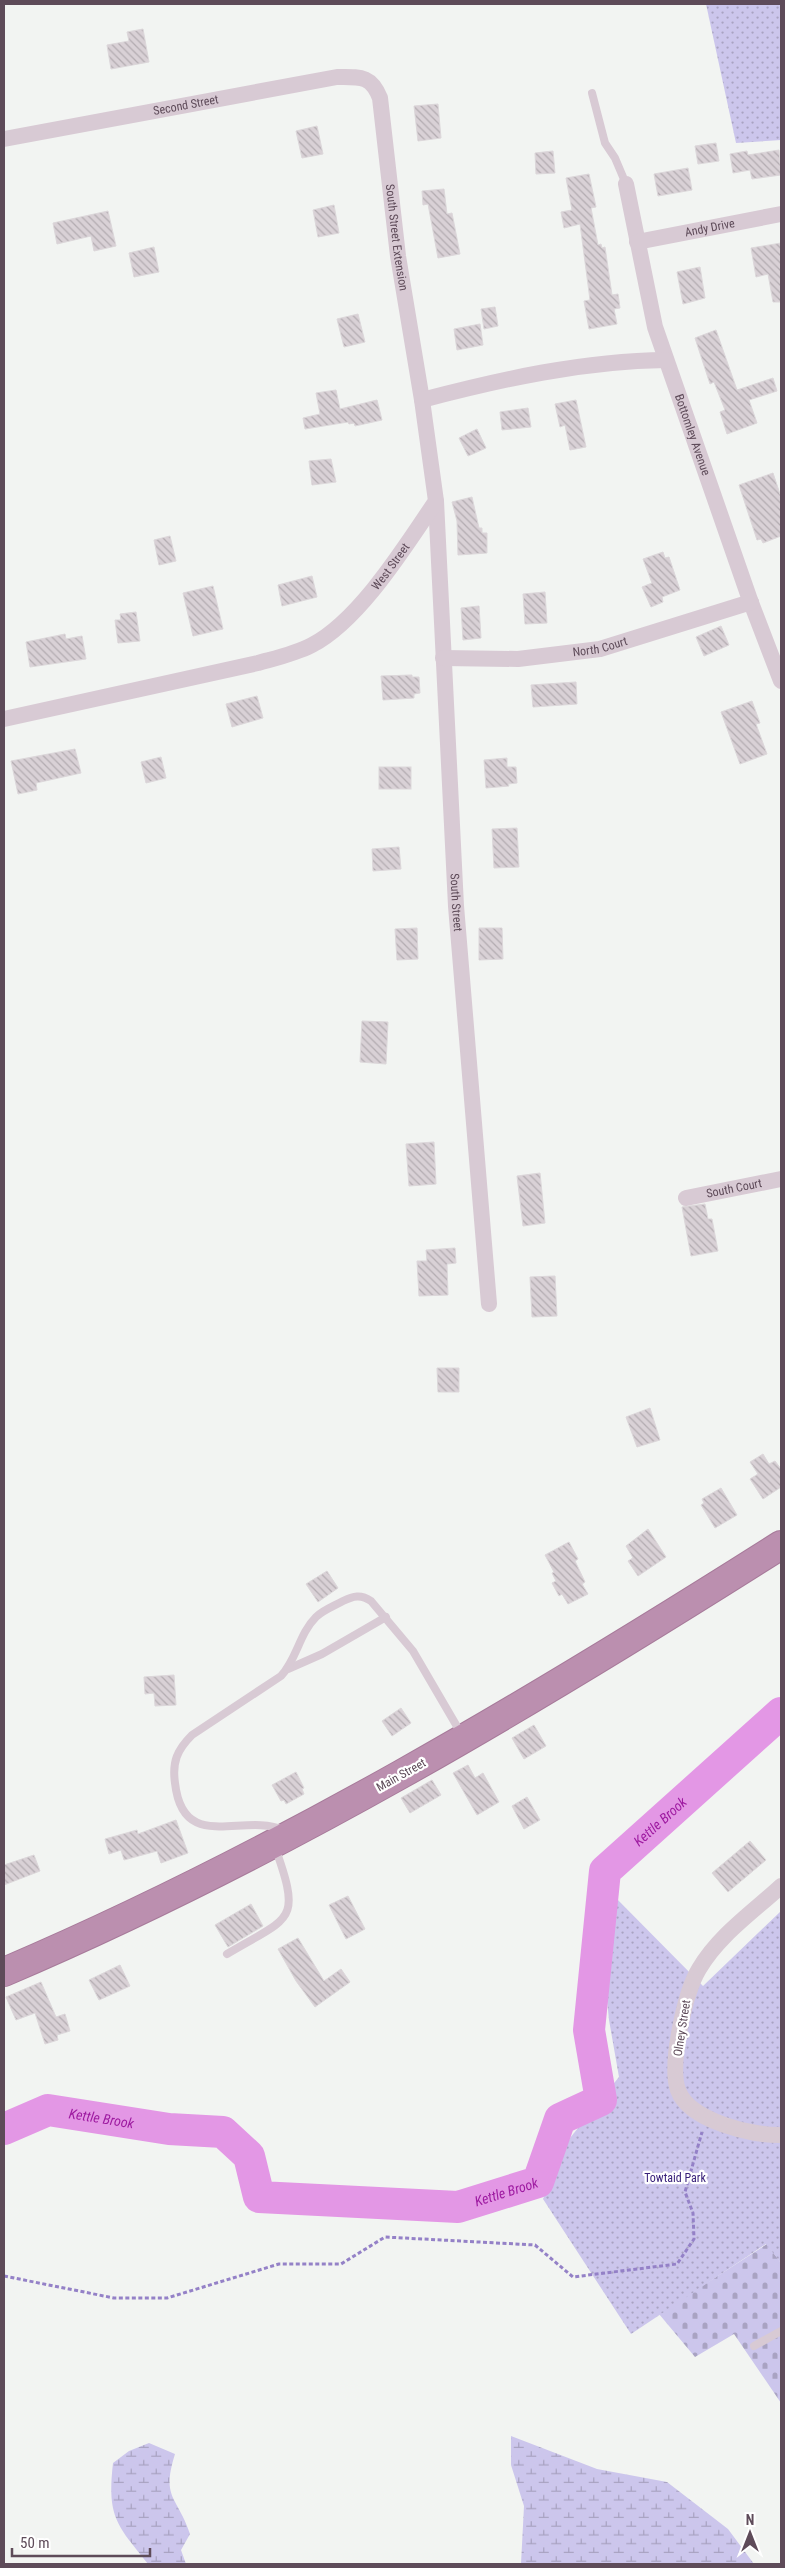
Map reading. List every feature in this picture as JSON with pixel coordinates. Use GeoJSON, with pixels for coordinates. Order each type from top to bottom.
{"type":"FeatureCollection","features":[{"type":"Feature","properties":{"kind":"highway","name":"Main Street"},"geometry":{"type":"LineString","coordinates":[[4,1972],[164,1900],[283,1838],[464,1739],[781,1545]]}},
{"type":"Feature","properties":{"kind":"street","name":"Second Street"},"geometry":{"type":"LineString","coordinates":[[4,139],[337,77],[368,80]]}},
{"type":"Feature","properties":{"kind":"street","name":"South Street Extension"},"geometry":{"type":"LineString","coordinates":[[368,80],[375,85],[380,98],[398,256],[422,400]]}},
{"type":"Feature","properties":{"kind":"street","name":"Bottomley Avenue"},"geometry":{"type":"LineString","coordinates":[[626,184],[650,308],[666,360],[751,602],[781,681]]}},
{"type":"Feature","properties":{"kind":"street","name":"Andy Drive"},"geometry":{"type":"LineString","coordinates":[[637,242],[781,214]]}},
{"type":"Feature","properties":{"kind":"street"},"geometry":{"type":"LineString","coordinates":[[436,501],[422,400],[473,387],[577,366],[630,360],[666,360]]}},
{"type":"Feature","properties":{"kind":"street","name":"South Street"},"geometry":{"type":"LineString","coordinates":[[436,501],[456,906],[489,1304]]}},
{"type":"Feature","properties":{"kind":"street","name":"West Street"},"geometry":{"type":"LineString","coordinates":[[4,719],[258,663],[289,655],[313,645],[336,629],[375,587],[436,501]]}},
{"type":"Feature","properties":{"kind":"street","name":"North Court"},"geometry":{"type":"LineString","coordinates":[[443,658],[518,658],[600,649],[751,602]]}},
{"type":"Feature","properties":{"kind":"street","name":"South Court"},"geometry":{"type":"LineString","coordinates":[[686,1198],[781,1179]]}},
{"type":"Feature","properties":{"kind":"street","name":"Olney Street"},"geometry":{"type":"LineString","coordinates":[[781,1886],[752,1911],[710,1954],[699,1969],[685,2003],[678,2046],[678,2090],[685,2102],[710,2118],[742,2131],[764,2136],[781,2135]]}},
{"type":"Feature","properties":{"kind":"lane"},"geometry":{"type":"LineString","coordinates":[[592,93],[605,143],[615,158],[626,184]]}},
{"type":"Feature","properties":{"kind":"lane"},"geometry":{"type":"LineString","coordinates":[[227,1954],[274,1926],[285,1917],[291,1905],[283,1838],[276,1826],[258,1824],[204,1826],[195,1823],[189,1818],[180,1803],[174,1773],[175,1758],[182,1745],[192,1735],[281,1676],[288,1669],[311,1623],[318,1616],[348,1598],[364,1596],[386,1617],[413,1651],[464,1739]]}},
{"type":"Feature","properties":{"kind":"lane"},"geometry":{"type":"LineString","coordinates":[[288,1669],[322,1654],[386,1617]]}},
{"type":"Feature","properties":{"kind":"lane"},"geometry":{"type":"LineString","coordinates":[[754,2346],[781,2331]]}},
{"type":"Feature","properties":{"kind":"path"},"geometry":{"type":"LineString","coordinates":[[4,2276],[114,2298],[167,2298],[279,2264],[341,2264],[385,2237],[535,2245],[573,2276],[677,2264],[694,2239],[693,2213],[686,2192],[700,2135],[710,2118]]}},
{"type":"Feature","properties":{"kind":"green space"},"geometry":{"type":"Polygon","coordinates":[[[706,4],[781,4],[781,140],[736,143],[706,4]]]}},
{"type":"Feature","properties":{"kind":"green space","name":"Towtaid Park"},"geometry":{"type":"Polygon","coordinates":[[[610,1892],[703,1986],[781,1911],[781,2263],[766,2244],[631,2334],[543,2199],[570,2138],[619,2077],[609,2020],[602,1948],[610,1892]]]}},
{"type":"Feature","properties":{"kind":"green space"},"geometry":{"type":"Polygon","coordinates":[[[767,2244],[781,2263],[781,2403],[734,2334],[695,2357],[659,2314],[767,2244]]]}},
{"type":"Feature","properties":{"kind":"green space"},"geometry":{"type":"Polygon","coordinates":[[[511,2436],[597,2469],[667,2482],[728,2529],[754,2564],[521,2564],[524,2506],[511,2465],[511,2436]]]}},
{"type":"Feature","properties":{"kind":"green space"},"geometry":{"type":"Polygon","coordinates":[[[149,2443],[175,2454],[171,2469],[170,2489],[190,2534],[181,2550],[186,2564],[148,2564],[128,2539],[116,2518],[111,2496],[113,2463],[129,2451],[149,2443]]]}},
{"type":"Feature","properties":{"kind":"building"},"geometry":{"type":"Polygon","coordinates":[[[143,29],[149,62],[111,69],[107,45],[129,41],[127,32],[143,29]]]}},
{"type":"Feature","properties":{"kind":"building"},"geometry":{"type":"Polygon","coordinates":[[[438,104],[441,138],[418,141],[414,106],[438,104]]]}},
{"type":"Feature","properties":{"kind":"building"},"geometry":{"type":"Polygon","coordinates":[[[317,126],[323,154],[302,158],[296,131],[317,126]]]}},
{"type":"Feature","properties":{"kind":"building"},"geometry":{"type":"Polygon","coordinates":[[[716,143],[719,161],[698,164],[695,146],[716,143]]]}},
{"type":"Feature","properties":{"kind":"building"},"geometry":{"type":"Polygon","coordinates":[[[779,150],[781,175],[752,179],[750,170],[733,173],[730,154],[747,151],[748,155],[779,150]]]}},
{"type":"Feature","properties":{"kind":"building"},"geometry":{"type":"Polygon","coordinates":[[[553,151],[555,173],[536,174],[535,153],[553,151]]]}},
{"type":"Feature","properties":{"kind":"building"},"geometry":{"type":"Polygon","coordinates":[[[688,168],[692,190],[658,196],[654,174],[688,168]]]}},
{"type":"Feature","properties":{"kind":"building"},"geometry":{"type":"Polygon","coordinates":[[[589,174],[596,207],[591,208],[598,245],[601,244],[602,248],[605,247],[612,295],[618,294],[620,308],[614,309],[617,324],[589,329],[584,301],[590,300],[580,224],[564,228],[561,212],[572,210],[566,178],[589,174]]]}},
{"type":"Feature","properties":{"kind":"building"},"geometry":{"type":"Polygon","coordinates":[[[444,189],[447,214],[452,213],[460,254],[438,258],[428,204],[423,205],[422,191],[444,189]]]}},
{"type":"Feature","properties":{"kind":"building"},"geometry":{"type":"Polygon","coordinates":[[[334,205],[339,233],[318,237],[313,210],[334,205]]]}},
{"type":"Feature","properties":{"kind":"building"},"geometry":{"type":"Polygon","coordinates":[[[108,211],[116,246],[94,251],[91,236],[57,244],[53,223],[108,211]]]}},
{"type":"Feature","properties":{"kind":"building"},"geometry":{"type":"Polygon","coordinates":[[[781,243],[781,302],[773,302],[768,274],[756,277],[751,248],[781,243]]]}},
{"type":"Feature","properties":{"kind":"building"},"geometry":{"type":"Polygon","coordinates":[[[154,247],[159,272],[134,277],[129,253],[154,247]]]}},
{"type":"Feature","properties":{"kind":"building"},"geometry":{"type":"Polygon","coordinates":[[[700,267],[705,298],[683,304],[677,272],[700,267]]]}},
{"type":"Feature","properties":{"kind":"building"},"geometry":{"type":"Polygon","coordinates":[[[495,307],[498,326],[484,329],[481,309],[495,307]]]}},
{"type":"Feature","properties":{"kind":"building"},"geometry":{"type":"Polygon","coordinates":[[[358,314],[365,342],[344,347],[337,319],[358,314]]]}},
{"type":"Feature","properties":{"kind":"building"},"geometry":{"type":"Polygon","coordinates":[[[480,324],[483,345],[457,350],[454,329],[480,324]]]}},
{"type":"Feature","properties":{"kind":"building"},"geometry":{"type":"Polygon","coordinates":[[[716,330],[737,390],[773,378],[777,391],[749,400],[757,423],[727,434],[720,412],[725,410],[714,382],[710,384],[695,338],[716,330]]]}},
{"type":"Feature","properties":{"kind":"building"},"geometry":{"type":"Polygon","coordinates":[[[336,390],[340,409],[377,400],[382,420],[355,426],[354,423],[349,424],[348,422],[305,429],[303,418],[320,414],[316,393],[336,390]]]}},
{"type":"Feature","properties":{"kind":"building"},"geometry":{"type":"Polygon","coordinates":[[[576,400],[586,447],[570,450],[565,425],[560,427],[555,404],[576,400]]]}},
{"type":"Feature","properties":{"kind":"building"},"geometry":{"type":"Polygon","coordinates":[[[528,408],[531,427],[502,430],[500,412],[528,408]]]}},
{"type":"Feature","properties":{"kind":"building"},"geometry":{"type":"Polygon","coordinates":[[[477,429],[486,448],[468,456],[459,438],[477,429]]]}},
{"type":"Feature","properties":{"kind":"building"},"geometry":{"type":"Polygon","coordinates":[[[331,459],[336,482],[312,485],[309,461],[331,459]]]}},
{"type":"Feature","properties":{"kind":"building"},"geometry":{"type":"Polygon","coordinates":[[[773,473],[781,497],[781,536],[763,543],[761,539],[757,540],[739,485],[773,473]]]}},
{"type":"Feature","properties":{"kind":"building"},"geometry":{"type":"Polygon","coordinates":[[[472,497],[479,528],[482,528],[482,533],[487,533],[487,553],[458,555],[457,521],[452,502],[472,497]]]}},
{"type":"Feature","properties":{"kind":"building"},"geometry":{"type":"Polygon","coordinates":[[[170,536],[176,561],[159,565],[154,540],[170,536]]]}},
{"type":"Feature","properties":{"kind":"building"},"geometry":{"type":"Polygon","coordinates":[[[663,552],[665,558],[669,557],[680,590],[662,597],[663,602],[651,607],[642,587],[652,583],[643,559],[663,552]]]}},
{"type":"Feature","properties":{"kind":"building"},"geometry":{"type":"Polygon","coordinates":[[[312,576],[317,597],[282,606],[278,585],[312,576]]]}},
{"type":"Feature","properties":{"kind":"building"},"geometry":{"type":"Polygon","coordinates":[[[213,586],[223,629],[193,636],[183,593],[213,586]]]}},
{"type":"Feature","properties":{"kind":"building"},"geometry":{"type":"Polygon","coordinates":[[[545,592],[547,623],[525,624],[523,594],[545,592]]]}},
{"type":"Feature","properties":{"kind":"building"},"geometry":{"type":"Polygon","coordinates":[[[479,606],[481,638],[463,640],[461,608],[479,606]]]}},
{"type":"Feature","properties":{"kind":"building"},"geometry":{"type":"Polygon","coordinates":[[[136,612],[140,641],[118,643],[115,620],[121,620],[120,614],[136,612]]]}},
{"type":"Feature","properties":{"kind":"building"},"geometry":{"type":"Polygon","coordinates":[[[721,626],[729,645],[704,656],[696,637],[721,626]]]}},
{"type":"Feature","properties":{"kind":"building"},"geometry":{"type":"Polygon","coordinates":[[[65,634],[66,639],[82,636],[86,659],[30,667],[26,642],[65,634]]]}},
{"type":"Feature","properties":{"kind":"building"},"geometry":{"type":"Polygon","coordinates":[[[412,675],[412,677],[419,677],[420,693],[414,694],[414,698],[383,700],[381,676],[412,675]]]}},
{"type":"Feature","properties":{"kind":"building"},"geometry":{"type":"Polygon","coordinates":[[[576,682],[577,704],[533,707],[531,685],[576,682]]]}},
{"type":"Feature","properties":{"kind":"building"},"geometry":{"type":"Polygon","coordinates":[[[257,696],[263,718],[232,727],[226,704],[257,696]]]}},
{"type":"Feature","properties":{"kind":"building"},"geometry":{"type":"Polygon","coordinates":[[[752,701],[760,723],[756,724],[767,754],[740,764],[721,712],[752,701]]]}},
{"type":"Feature","properties":{"kind":"building"},"geometry":{"type":"Polygon","coordinates":[[[75,749],[81,773],[36,783],[37,790],[18,794],[11,761],[75,749]]]}},
{"type":"Feature","properties":{"kind":"building"},"geometry":{"type":"Polygon","coordinates":[[[161,757],[166,778],[146,783],[141,762],[161,757]]]}},
{"type":"Feature","properties":{"kind":"building"},"geometry":{"type":"Polygon","coordinates":[[[507,758],[507,767],[516,767],[517,783],[508,784],[509,786],[486,788],[484,760],[507,758]]]}},
{"type":"Feature","properties":{"kind":"building"},"geometry":{"type":"Polygon","coordinates":[[[379,767],[411,767],[411,789],[379,789],[379,767]]]}},
{"type":"Feature","properties":{"kind":"building"},"geometry":{"type":"Polygon","coordinates":[[[517,828],[519,867],[494,868],[492,829],[517,828]]]}},
{"type":"Feature","properties":{"kind":"building"},"geometry":{"type":"Polygon","coordinates":[[[399,847],[401,869],[373,871],[372,849],[399,847]]]}},
{"type":"Feature","properties":{"kind":"building"},"geometry":{"type":"Polygon","coordinates":[[[417,928],[418,959],[397,960],[395,929],[417,928]]]}},
{"type":"Feature","properties":{"kind":"building"},"geometry":{"type":"Polygon","coordinates":[[[479,928],[502,928],[503,959],[479,960],[479,928]]]}},
{"type":"Feature","properties":{"kind":"building"},"geometry":{"type":"Polygon","coordinates":[[[362,1021],[388,1022],[386,1064],[360,1062],[362,1021]]]}},
{"type":"Feature","properties":{"kind":"building"},"geometry":{"type":"Polygon","coordinates":[[[434,1142],[436,1184],[409,1186],[406,1144],[434,1142]]]}},
{"type":"Feature","properties":{"kind":"building"},"geometry":{"type":"Polygon","coordinates":[[[540,1173],[545,1223],[523,1226],[517,1176],[540,1173]]]}},
{"type":"Feature","properties":{"kind":"building"},"geometry":{"type":"Polygon","coordinates":[[[705,1204],[708,1219],[712,1219],[718,1251],[691,1256],[682,1207],[705,1204]]]}},
{"type":"Feature","properties":{"kind":"building"},"geometry":{"type":"Polygon","coordinates":[[[455,1248],[456,1263],[447,1264],[448,1295],[419,1296],[417,1261],[427,1261],[426,1250],[455,1248]]]}},
{"type":"Feature","properties":{"kind":"building"},"geometry":{"type":"Polygon","coordinates":[[[555,1276],[557,1316],[532,1317],[530,1277],[555,1276]]]}},
{"type":"Feature","properties":{"kind":"building"},"geometry":{"type":"Polygon","coordinates":[[[437,1368],[459,1368],[459,1392],[438,1392],[437,1368]]]}},
{"type":"Feature","properties":{"kind":"building"},"geometry":{"type":"Polygon","coordinates":[[[650,1408],[660,1440],[637,1447],[626,1417],[650,1408]]]}},
{"type":"Feature","properties":{"kind":"building"},"geometry":{"type":"Polygon","coordinates":[[[763,1454],[769,1464],[775,1461],[781,1469],[781,1487],[763,1499],[750,1479],[758,1474],[750,1462],[763,1454]]]}},
{"type":"Feature","properties":{"kind":"building"},"geometry":{"type":"Polygon","coordinates":[[[721,1488],[737,1515],[715,1528],[701,1505],[704,1503],[702,1499],[721,1488]]]}},
{"type":"Feature","properties":{"kind":"building"},"geometry":{"type":"Polygon","coordinates":[[[648,1529],[666,1557],[638,1576],[628,1561],[633,1558],[626,1546],[648,1529]]]}},
{"type":"Feature","properties":{"kind":"building"},"geometry":{"type":"Polygon","coordinates":[[[569,1542],[578,1559],[575,1561],[585,1582],[582,1584],[588,1594],[568,1604],[562,1594],[559,1596],[552,1583],[556,1581],[552,1573],[554,1572],[545,1555],[569,1542]]]}},
{"type":"Feature","properties":{"kind":"building"},"geometry":{"type":"Polygon","coordinates":[[[327,1571],[338,1588],[318,1602],[306,1584],[327,1571]]]}},
{"type":"Feature","properties":{"kind":"building"},"geometry":{"type":"Polygon","coordinates":[[[174,1675],[176,1705],[155,1706],[154,1693],[145,1694],[144,1677],[174,1675]]]}},
{"type":"Feature","properties":{"kind":"building"},"geometry":{"type":"Polygon","coordinates":[[[401,1708],[411,1723],[392,1736],[382,1721],[401,1708]]]}},
{"type":"Feature","properties":{"kind":"building"},"geometry":{"type":"Polygon","coordinates":[[[534,1725],[546,1746],[524,1759],[512,1738],[534,1725]]]}},
{"type":"Feature","properties":{"kind":"building"},"geometry":{"type":"Polygon","coordinates":[[[468,1765],[475,1778],[483,1773],[499,1802],[477,1815],[453,1773],[468,1765]]]}},
{"type":"Feature","properties":{"kind":"building"},"geometry":{"type":"Polygon","coordinates":[[[296,1772],[304,1788],[302,1789],[304,1794],[286,1804],[284,1800],[281,1801],[272,1785],[296,1772]]]}},
{"type":"Feature","properties":{"kind":"building"},"geometry":{"type":"Polygon","coordinates":[[[432,1780],[441,1795],[410,1813],[401,1798],[432,1780]]]}},
{"type":"Feature","properties":{"kind":"building"},"geometry":{"type":"Polygon","coordinates":[[[527,1797],[540,1820],[524,1829],[512,1806],[527,1797]]]}},
{"type":"Feature","properties":{"kind":"building"},"geometry":{"type":"Polygon","coordinates":[[[176,1820],[188,1853],[161,1863],[157,1851],[124,1860],[121,1850],[109,1854],[105,1839],[137,1830],[138,1834],[176,1820]]]}},
{"type":"Feature","properties":{"kind":"building"},"geometry":{"type":"Polygon","coordinates":[[[750,1841],[766,1860],[728,1892],[712,1873],[750,1841]]]}},
{"type":"Feature","properties":{"kind":"building"},"geometry":{"type":"Polygon","coordinates":[[[34,1855],[40,1871],[4,1885],[4,1865],[34,1855]]]}},
{"type":"Feature","properties":{"kind":"building"},"geometry":{"type":"Polygon","coordinates":[[[348,1896],[365,1929],[346,1939],[329,1905],[348,1896]]]}},
{"type":"Feature","properties":{"kind":"building"},"geometry":{"type":"Polygon","coordinates":[[[251,1904],[263,1926],[228,1947],[215,1925],[251,1904]]]}},
{"type":"Feature","properties":{"kind":"building"},"geometry":{"type":"Polygon","coordinates":[[[298,1938],[324,1981],[341,1969],[350,1982],[315,2007],[296,1981],[278,1949],[298,1938]]]}},
{"type":"Feature","properties":{"kind":"building"},"geometry":{"type":"Polygon","coordinates":[[[120,1965],[130,1986],[99,2000],[89,1980],[120,1965]]]}},
{"type":"Feature","properties":{"kind":"building"},"geometry":{"type":"Polygon","coordinates":[[[41,1982],[56,2017],[65,2014],[70,2031],[57,2035],[58,2040],[45,2044],[35,2013],[16,2020],[6,1997],[41,1982]]]}},
{"type":"Feature","properties":{"kind":"waterway","name":"Kettle Brook"},"geometry":{"type":"LineString","coordinates":[[4,2129],[48,2110],[169,2129],[223,2132],[249,2156],[259,2197],[458,2207],[538,2182],[560,2119],[601,2100],[589,2030],[605,1871],[781,1713]]}}]}
